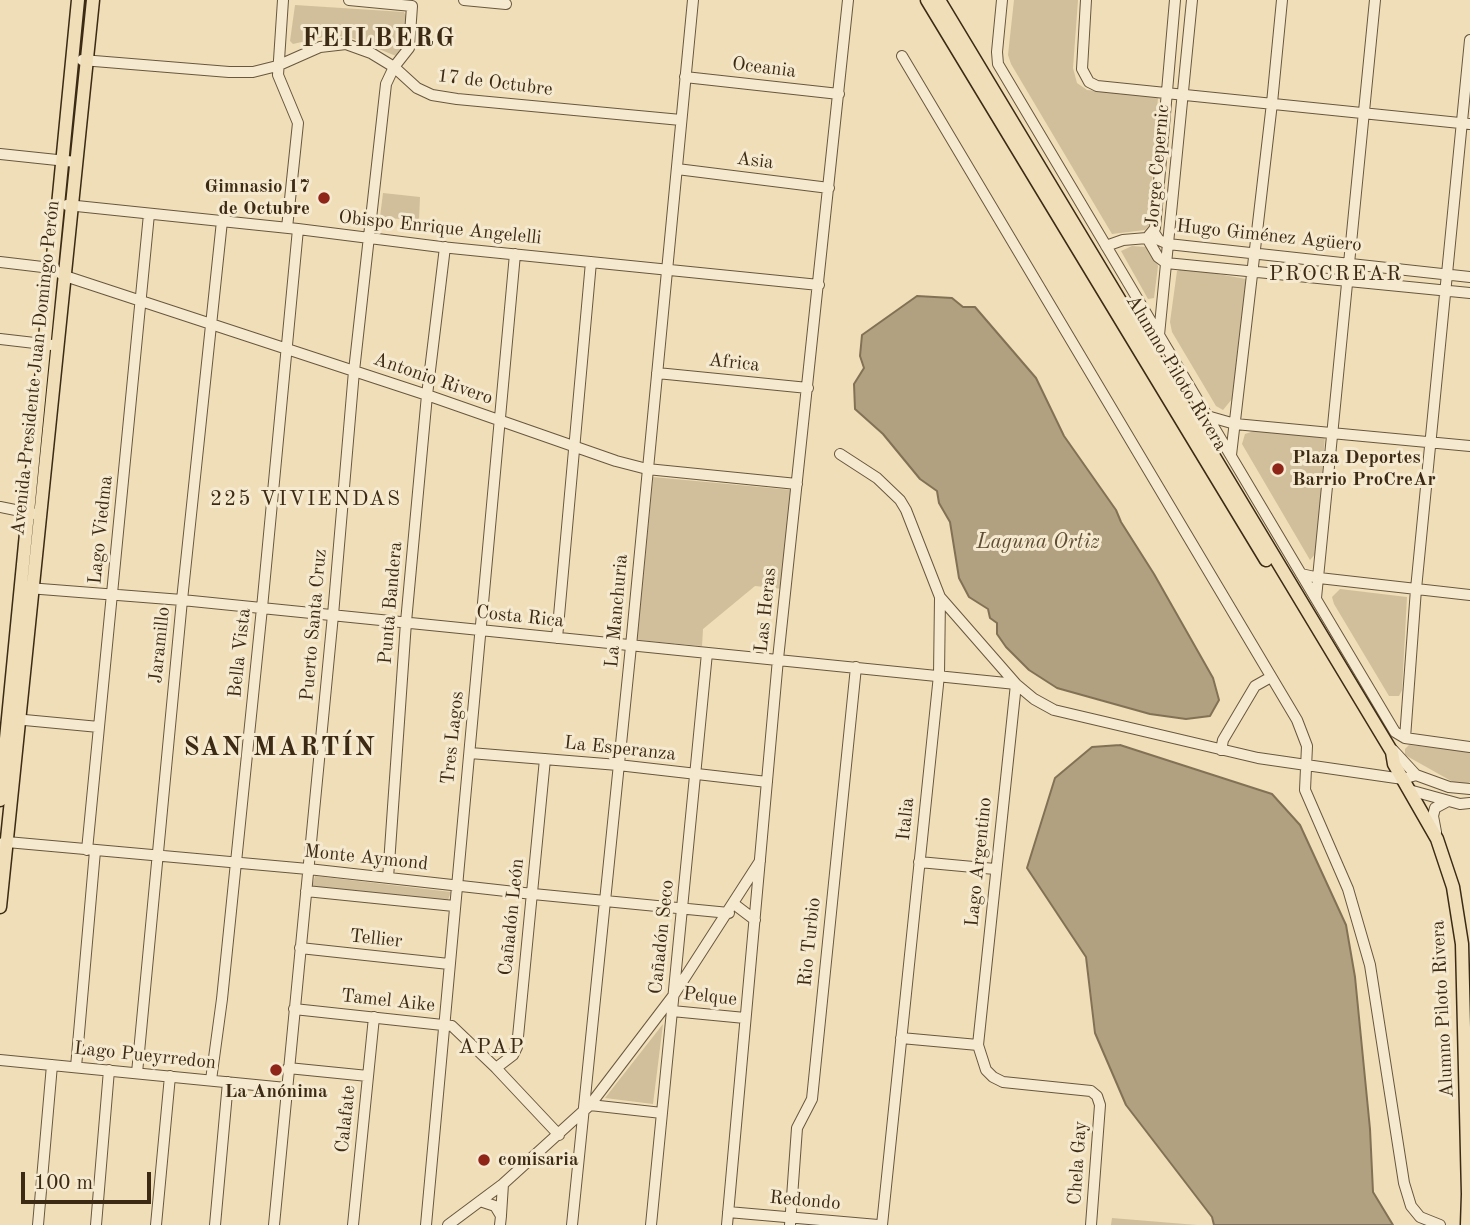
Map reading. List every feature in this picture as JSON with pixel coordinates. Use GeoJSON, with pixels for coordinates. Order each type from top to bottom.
{"type":"FeatureCollection","features":[{"type":"Feature","properties":{"kind":"main road","name":"Avenida Presidente Juan Domingo Perón"},"geometry":{"type":"LineString","coordinates":[[0,800],[26,588],[40,515],[65,276],[62,160],[78,0]]}},
{"type":"Feature","properties":{"kind":"main road","name":"Avenida Presidente Juan Domingo Perón"},"geometry":{"type":"LineString","coordinates":[[26,588],[27,510],[51,268],[76,162],[93,0]]}},
{"type":"Feature","properties":{"kind":"main road","name":"Alumno Piloto Rivera"},"geometry":{"type":"LineString","coordinates":[[928,0],[1386,757],[1409,781],[1437,839],[1453,887],[1462,944],[1468,1194],[1466,1225]]}},
{"type":"Feature","properties":{"kind":"main road","name":"Alumno Piloto Rivera"},"geometry":{"type":"LineString","coordinates":[[939,0],[1392,752],[1394,764]]}},
{"type":"Feature","properties":{"kind":"main road","name":"Avenida Presidente Juan Domingo Perón"},"geometry":{"type":"LineString","coordinates":[[0,907],[6,743]]}},
{"type":"Feature","properties":{"kind":"street","name":"Bella Vista"},"geometry":{"type":"LineString","coordinates":[[211,1080],[222,999],[287,350],[298,123],[283,89],[277,66],[283,0]]}},
{"type":"Feature","properties":{"kind":"street","name":"Puerto Santa Cruz"},"geometry":{"type":"LineString","coordinates":[[274,1225],[354,371],[386,84],[394,67],[409,48],[412,6],[349,0]]}},
{"type":"Feature","properties":{"kind":"street"},"geometry":{"type":"LineString","coordinates":[[464,0],[506,4]]}},
{"type":"Feature","properties":{"kind":"street","name":"La Manchuria"},"geometry":{"type":"LineString","coordinates":[[572,1225],[586,1108],[693,0]]}},
{"type":"Feature","properties":{"kind":"street","name":"Las Heras"},"geometry":{"type":"LineString","coordinates":[[727,1225],[778,659],[848,0]]}},
{"type":"Feature","properties":{"kind":"street"},"geometry":{"type":"LineString","coordinates":[[1002,0],[998,64],[1395,732],[1405,738],[1470,747]]}},
{"type":"Feature","properties":{"kind":"street"},"geometry":{"type":"LineString","coordinates":[[1086,0],[1082,69],[1089,82],[1097,86],[1466,124]]}},
{"type":"Feature","properties":{"kind":"street","name":"Jorge Cepernic"},"geometry":{"type":"LineString","coordinates":[[1106,246],[1150,234],[1175,0]]}},
{"type":"Feature","properties":{"kind":"street","name":"Jorge Cepernic"},"geometry":{"type":"LineString","coordinates":[[1159,336],[1192,0]]}},
{"type":"Feature","properties":{"kind":"street"},"geometry":{"type":"LineString","coordinates":[[1231,456],[1282,0]]}},
{"type":"Feature","properties":{"kind":"street"},"geometry":{"type":"LineString","coordinates":[[1316,598],[1376,0]]}},
{"type":"Feature","properties":{"kind":"street"},"geometry":{"type":"LineString","coordinates":[[1405,738],[1430,443],[1466,124],[1470,40]]}},
{"type":"Feature","properties":{"kind":"street","name":"17 de Octubre"},"geometry":{"type":"LineString","coordinates":[[72,61],[88,59],[253,72],[277,66],[320,47],[346,44],[357,46],[394,67],[417,88],[445,98],[681,120]]}},
{"type":"Feature","properties":{"kind":"street"},"geometry":{"type":"LineString","coordinates":[[902,56],[1297,720],[1307,746],[1305,790],[1348,890],[1370,965],[1404,1183],[1412,1206],[1420,1217],[1440,1225]]}},
{"type":"Feature","properties":{"kind":"street","name":"Oceania"},"geometry":{"type":"LineString","coordinates":[[685,76],[839,94]]}},
{"type":"Feature","properties":{"kind":"street"},"geometry":{"type":"LineString","coordinates":[[0,154],[76,162]]}},
{"type":"Feature","properties":{"kind":"street","name":"Asia"},"geometry":{"type":"LineString","coordinates":[[677,169],[829,188]]}},
{"type":"Feature","properties":{"kind":"street","name":"Obispo Enrique Angelelli"},"geometry":{"type":"LineString","coordinates":[[64,205],[819,285]]}},
{"type":"Feature","properties":{"kind":"street","name":"Lago Viedma"},"geometry":{"type":"LineString","coordinates":[[76,1067],[99,727],[149,214]]}},
{"type":"Feature","properties":{"kind":"street","name":"Jaramillo"},"geometry":{"type":"LineString","coordinates":[[138,1073],[182,600],[222,221]]}},
{"type":"Feature","properties":{"kind":"street","name":"Hugo Giménez Agüero"},"geometry":{"type":"LineString","coordinates":[[1150,234],[1168,244],[1470,277]]}},
{"type":"Feature","properties":{"kind":"street","name":"Hugo Giménez Agüero"},"geometry":{"type":"LineString","coordinates":[[1150,234],[1158,257],[1166,263],[1470,293]]}},
{"type":"Feature","properties":{"kind":"street","name":"Punta Bandera"},"geometry":{"type":"LineString","coordinates":[[388,878],[427,395],[445,247]]}},
{"type":"Feature","properties":{"kind":"street","name":"Tres Lagos"},"geometry":{"type":"LineString","coordinates":[[426,1225],[515,254]]}},
{"type":"Feature","properties":{"kind":"street"},"geometry":{"type":"LineString","coordinates":[[0,262],[51,268]]}},
{"type":"Feature","properties":{"kind":"street"},"geometry":{"type":"LineString","coordinates":[[557,638],[591,262]]}},
{"type":"Feature","properties":{"kind":"street","name":"Antonio Rivero"},"geometry":{"type":"LineString","coordinates":[[51,268],[65,276],[427,395],[576,448],[647,469],[797,484]]}},
{"type":"Feature","properties":{"kind":"street"},"geometry":{"type":"LineString","coordinates":[[0,339],[58,345]]}},
{"type":"Feature","properties":{"kind":"street","name":"Africa"},"geometry":{"type":"LineString","coordinates":[[657,373],[808,388]]}},
{"type":"Feature","properties":{"kind":"street"},"geometry":{"type":"LineString","coordinates":[[1207,416],[1235,424],[1470,446]]}},
{"type":"Feature","properties":{"kind":"street","name":"Italia"},"geometry":{"type":"LineString","coordinates":[[840,454],[877,478],[900,500],[940,597],[939,675],[880,1225]]}},
{"type":"Feature","properties":{"kind":"street"},"geometry":{"type":"LineString","coordinates":[[0,507],[27,510],[40,515]]}},
{"type":"Feature","properties":{"kind":"street"},"geometry":{"type":"LineString","coordinates":[[1301,574],[1470,594]]}},
{"type":"Feature","properties":{"kind":"street","name":"Costa Rica"},"geometry":{"type":"LineString","coordinates":[[26,588],[182,600],[1016,684]]}},
{"type":"Feature","properties":{"kind":"street"},"geometry":{"type":"LineString","coordinates":[[940,597],[1016,684],[1034,699],[1054,710],[1258,758],[1470,789]]}},
{"type":"Feature","properties":{"kind":"street","name":"Cañadón Seco"},"geometry":{"type":"LineString","coordinates":[[651,1225],[707,653]]}},
{"type":"Feature","properties":{"kind":"street","name":"Rio Turbio"},"geometry":{"type":"LineString","coordinates":[[790,1221],[797,1128],[812,1099],[856,667]]}},
{"type":"Feature","properties":{"kind":"street"},"geometry":{"type":"LineString","coordinates":[[1221,750],[1223,740],[1255,686],[1272,677]]}},
{"type":"Feature","properties":{"kind":"street","name":"Lago Argentino"},"geometry":{"type":"LineString","coordinates":[[978,1045],[1016,684]]}},
{"type":"Feature","properties":{"kind":"street"},"geometry":{"type":"LineString","coordinates":[[12,719],[99,727]]}},
{"type":"Feature","properties":{"kind":"street"},"geometry":{"type":"LineString","coordinates":[[1384,739],[1409,781],[1448,801],[1470,803]]}},
{"type":"Feature","properties":{"kind":"street","name":"La Esperanza"},"geometry":{"type":"LineString","coordinates":[[470,753],[618,765],[767,782]]}},
{"type":"Feature","properties":{"kind":"street","name":"Cañadón León"},"geometry":{"type":"LineString","coordinates":[[496,1068],[513,1055],[517,1047],[545,760]]}},
{"type":"Feature","properties":{"kind":"street"},"geometry":{"type":"LineString","coordinates":[[1437,839],[1433,816],[1435,808],[1448,801]]}},
{"type":"Feature","properties":{"kind":"street","name":"Monte Aymond"},"geometry":{"type":"LineString","coordinates":[[3,843],[236,862],[605,901],[731,908]]}},
{"type":"Feature","properties":{"kind":"street"},"geometry":{"type":"LineString","coordinates":[[448,1225],[503,1184],[586,1108],[673,996],[762,858]]}},
{"type":"Feature","properties":{"kind":"street"},"geometry":{"type":"LineString","coordinates":[[919,862],[995,869]]}},
{"type":"Feature","properties":{"kind":"street"},"geometry":{"type":"LineString","coordinates":[[306,891],[454,906]]}},
{"type":"Feature","properties":{"kind":"street"},"geometry":{"type":"LineString","coordinates":[[731,908],[755,920]]}},
{"type":"Feature","properties":{"kind":"street","name":"Tellier"},"geometry":{"type":"LineString","coordinates":[[300,948],[449,964]]}},
{"type":"Feature","properties":{"kind":"street","name":"Tamel Aike"},"geometry":{"type":"LineString","coordinates":[[294,1009],[443,1024],[457,1029],[559,1135]]}},
{"type":"Feature","properties":{"kind":"street","name":"Pelque"},"geometry":{"type":"LineString","coordinates":[[672,1010],[745,1018]]}},
{"type":"Feature","properties":{"kind":"street","name":"Calafate"},"geometry":{"type":"LineString","coordinates":[[353,1225],[374,1017]]}},
{"type":"Feature","properties":{"kind":"street"},"geometry":{"type":"LineString","coordinates":[[901,1038],[978,1045]]}},
{"type":"Feature","properties":{"kind":"street","name":"Chela Gay"},"geometry":{"type":"LineString","coordinates":[[978,1045],[982,1062],[993,1077],[1003,1082],[1091,1091],[1097,1096],[1101,1105],[1091,1225]]}},
{"type":"Feature","properties":{"kind":"street","name":"Lago Pueyrredon"},"geometry":{"type":"LineString","coordinates":[[0,1060],[286,1088]]}},
{"type":"Feature","properties":{"kind":"street"},"geometry":{"type":"LineString","coordinates":[[38,1225],[52,1065]]}},
{"type":"Feature","properties":{"kind":"street"},"geometry":{"type":"LineString","coordinates":[[288,1068],[368,1076]]}},
{"type":"Feature","properties":{"kind":"street"},"geometry":{"type":"LineString","coordinates":[[96,1225],[109,1070]]}},
{"type":"Feature","properties":{"kind":"street"},"geometry":{"type":"LineString","coordinates":[[156,1225],[170,1076]]}},
{"type":"Feature","properties":{"kind":"street"},"geometry":{"type":"LineString","coordinates":[[215,1225],[228,1082]]}},
{"type":"Feature","properties":{"kind":"street"},"geometry":{"type":"LineString","coordinates":[[586,1108],[662,1113]]}},
{"type":"Feature","properties":{"kind":"street"},"geometry":{"type":"LineString","coordinates":[[500,1220],[503,1184]]}},
{"type":"Feature","properties":{"kind":"street"},"geometry":{"type":"LineString","coordinates":[[480,1201],[495,1206],[500,1220]]}},
{"type":"Feature","properties":{"kind":"street","name":"Redondo"},"geometry":{"type":"LineString","coordinates":[[728,1212],[790,1221],[880,1225]]}},
{"type":"Feature","properties":{"kind":"shaded area"},"geometry":{"type":"Polygon","coordinates":[[[1014,0],[1078,0],[1073,68],[1077,83],[1087,90],[1158,97],[1149,225],[1145,230],[1112,234],[1011,64],[1008,55],[1014,0]]]}},
{"type":"Feature","properties":{"kind":"shaded area"},"geometry":{"type":"Polygon","coordinates":[[[295,5],[404,12],[407,18],[402,54],[396,56],[352,38],[332,35],[293,44],[290,41],[295,5]]]}},
{"type":"Feature","properties":{"kind":"shaded area"},"geometry":{"type":"Polygon","coordinates":[[[383,193],[420,197],[419,221],[380,217],[383,193]]]}},
{"type":"Feature","properties":{"kind":"shaded area"},"geometry":{"type":"Polygon","coordinates":[[[1132,246],[1146,247],[1153,253],[1158,266],[1154,298],[1148,299],[1121,251],[1132,246]]]}},
{"type":"Feature","properties":{"kind":"shaded area"},"geometry":{"type":"Polygon","coordinates":[[[1184,268],[1246,279],[1232,399],[1223,410],[1216,406],[1172,332],[1170,322],[1177,271],[1184,268]]]}},
{"type":"Feature","properties":{"kind":"shaded area"},"geometry":{"type":"Polygon","coordinates":[[[1257,430],[1325,435],[1317,552],[1310,560],[1242,444],[1245,434],[1257,430]]]}},
{"type":"Feature","properties":{"kind":"shaded area"},"geometry":{"type":"Polygon","coordinates":[[[653,477],[792,490],[783,589],[755,586],[703,629],[702,646],[637,640],[653,477]]]}},
{"type":"Feature","properties":{"kind":"shaded area"},"geometry":{"type":"Polygon","coordinates":[[[1340,589],[1407,597],[1402,690],[1399,696],[1389,696],[1334,604],[1332,597],[1340,589]]]}},
{"type":"Feature","properties":{"kind":"shaded area"},"geometry":{"type":"Polygon","coordinates":[[[1409,745],[1470,751],[1470,782],[1453,782],[1405,755],[1405,749],[1409,745]]]}},
{"type":"Feature","properties":{"kind":"shaded area"},"geometry":{"type":"Polygon","coordinates":[[[315,876],[451,892],[448,900],[312,886],[315,876]]]}},
{"type":"Feature","properties":{"kind":"shaded area"},"geometry":{"type":"Polygon","coordinates":[[[663,1024],[653,1104],[605,1098],[663,1024]]]}},
{"type":"Feature","properties":{"kind":"shaded area"},"geometry":{"type":"Polygon","coordinates":[[[1112,1218],[1197,1225],[1111,1225],[1112,1218]]]}},
{"type":"Feature","properties":{"kind":"water","name":"Laguna Ortiz"},"geometry":{"type":"Polygon","coordinates":[[[917,296],[952,298],[963,307],[975,307],[1036,378],[1064,436],[1116,510],[1213,678],[1219,700],[1210,716],[1186,719],[1150,714],[1057,688],[1029,670],[1006,647],[997,634],[997,623],[990,618],[988,609],[969,597],[959,578],[950,522],[939,503],[937,491],[920,479],[883,434],[855,409],[854,384],[864,368],[860,356],[862,335],[917,296]]]}},
{"type":"Feature","properties":{"kind":"water"},"geometry":{"type":"Polygon","coordinates":[[[1120,745],[1272,794],[1300,825],[1346,925],[1355,977],[1370,1129],[1373,1192],[1393,1225],[1214,1225],[1212,1217],[1126,1105],[1095,1033],[1086,957],[1027,868],[1055,778],[1092,747],[1120,745]]]}},
{"type":"Feature","properties":{"kind":"place","name":"Gimnasio 17 de Octubre"},"geometry":{"type":"Point","coordinates":[324,198]}},
{"type":"Feature","properties":{"kind":"place","name":"Plaza Deportes Barrio ProCreAr"},"geometry":{"type":"Point","coordinates":[1278,469]}},
{"type":"Feature","properties":{"kind":"place","name":"La Anónima"},"geometry":{"type":"Point","coordinates":[276,1070]}},
{"type":"Feature","properties":{"kind":"place","name":"comisaria"},"geometry":{"type":"Point","coordinates":[484,1160]}},
{"type":"Feature","properties":{"kind":"district","name":"FEILBERG"},"geometry":{"type":"Point","coordinates":[379,39]}},
{"type":"Feature","properties":{"kind":"district","name":"PROCREAR"},"geometry":{"type":"Point","coordinates":[1336,274]}},
{"type":"Feature","properties":{"kind":"district","name":"225 VIVIENDAS"},"geometry":{"type":"Point","coordinates":[306,499]}},
{"type":"Feature","properties":{"kind":"district","name":"SAN MARTÍN"},"geometry":{"type":"Point","coordinates":[280,748]}},
{"type":"Feature","properties":{"kind":"district","name":"APAP"},"geometry":{"type":"Point","coordinates":[492,1047]}}]}
